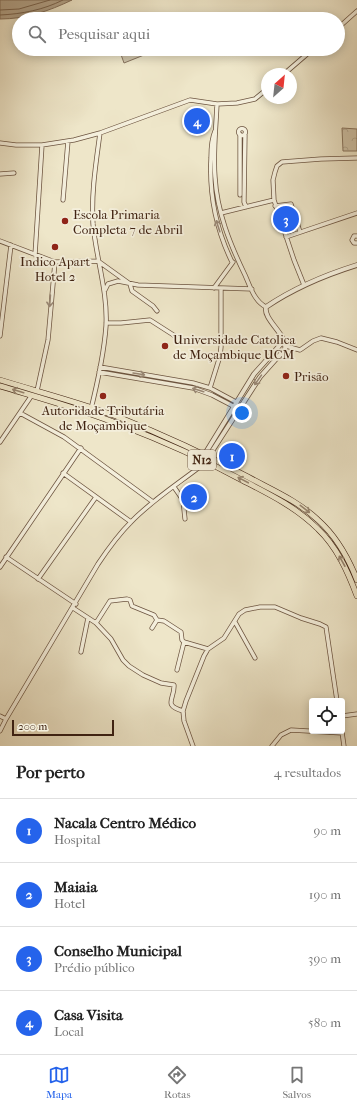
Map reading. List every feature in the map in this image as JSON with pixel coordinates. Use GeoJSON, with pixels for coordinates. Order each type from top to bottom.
{"type":"FeatureCollection","features":[{"type":"Feature","properties":{"kind":"main road","name":"N12"},"geometry":{"type":"LineString","coordinates":[[0,380],[90,410],[205,458],[289,499],[309,512],[323,525],[340,547],[352,567],[357,580]]}},
{"type":"Feature","properties":{"kind":"main road","name":"N12"},"geometry":{"type":"LineString","coordinates":[[0,386],[34,392]]}},
{"type":"Feature","properties":{"kind":"main road","name":"N12"},"geometry":{"type":"LineString","coordinates":[[205,458],[284,502],[320,530],[343,562],[357,596]]}},
{"type":"Feature","properties":{"kind":"street"},"geometry":{"type":"LineString","coordinates":[[356,13],[357,19]]}},
{"type":"Feature","properties":{"kind":"street"},"geometry":{"type":"LineString","coordinates":[[345,22],[356,13]]}},
{"type":"Feature","properties":{"kind":"street"},"geometry":{"type":"LineString","coordinates":[[291,68],[305,56]]}},
{"type":"Feature","properties":{"kind":"street"},"geometry":{"type":"LineString","coordinates":[[0,143],[16,145],[42,145],[68,141],[100,133],[190,100],[217,104],[229,104],[255,99],[261,94]]}},
{"type":"Feature","properties":{"kind":"street"},"geometry":{"type":"LineString","coordinates":[[217,104],[215,176],[221,213],[230,243],[238,261],[258,302],[266,307]]}},
{"type":"Feature","properties":{"kind":"street"},"geometry":{"type":"LineString","coordinates":[[216,128],[211,140],[211,194],[216,219],[232,262]]}},
{"type":"Feature","properties":{"kind":"street"},"geometry":{"type":"LineString","coordinates":[[240,195],[239,130],[243,128],[246,131],[244,202],[246,207]]}},
{"type":"Feature","properties":{"kind":"street"},"geometry":{"type":"LineString","coordinates":[[90,410],[100,367],[106,323],[104,291],[93,224],[94,178],[100,133]]}},
{"type":"Feature","properties":{"kind":"street"},"geometry":{"type":"LineString","coordinates":[[240,134],[243,136],[245,135]]}},
{"type":"Feature","properties":{"kind":"street"},"geometry":{"type":"LineString","coordinates":[[63,200],[68,141]]}},
{"type":"Feature","properties":{"kind":"street"},"geometry":{"type":"LineString","coordinates":[[35,254],[42,145]]}},
{"type":"Feature","properties":{"kind":"street"},"geometry":{"type":"LineString","coordinates":[[304,285],[275,206],[274,176],[277,166],[282,162],[357,158]]}},
{"type":"Feature","properties":{"kind":"street"},"geometry":{"type":"LineString","coordinates":[[0,174],[14,174]]}},
{"type":"Feature","properties":{"kind":"street"},"geometry":{"type":"LineString","coordinates":[[221,213],[274,200]]}},
{"type":"Feature","properties":{"kind":"street"},"geometry":{"type":"LineString","coordinates":[[275,206],[291,204],[300,232]]}},
{"type":"Feature","properties":{"kind":"street"},"geometry":{"type":"LineString","coordinates":[[286,237],[357,213]]}},
{"type":"Feature","properties":{"kind":"street"},"geometry":{"type":"LineString","coordinates":[[357,236],[354,236],[352,240],[357,243]]}},
{"type":"Feature","properties":{"kind":"street"},"geometry":{"type":"LineString","coordinates":[[0,241],[54,262],[98,261],[130,284],[133,293],[153,306],[157,311]]}},
{"type":"Feature","properties":{"kind":"street"},"geometry":{"type":"LineString","coordinates":[[0,336],[11,245]]}},
{"type":"Feature","properties":{"kind":"street"},"geometry":{"type":"LineString","coordinates":[[214,288],[232,262],[238,261]]}},
{"type":"Feature","properties":{"kind":"street"},"geometry":{"type":"LineString","coordinates":[[0,442],[34,392],[48,340],[54,262]]}},
{"type":"Feature","properties":{"kind":"street"},"geometry":{"type":"LineString","coordinates":[[266,307],[304,285],[357,265]]}},
{"type":"Feature","properties":{"kind":"street"},"geometry":{"type":"LineString","coordinates":[[104,291],[108,284],[114,282],[138,285],[252,289]]}},
{"type":"Feature","properties":{"kind":"street"},"geometry":{"type":"LineString","coordinates":[[210,388],[222,347],[221,288]]}},
{"type":"Feature","properties":{"kind":"street"},"geometry":{"type":"LineString","coordinates":[[266,307],[266,314],[286,346],[300,350],[313,341],[323,338],[357,350]]}},
{"type":"Feature","properties":{"kind":"street"},"geometry":{"type":"LineString","coordinates":[[106,323],[150,320],[176,336]]}},
{"type":"Feature","properties":{"kind":"street"},"geometry":{"type":"LineString","coordinates":[[205,458],[233,406],[254,374],[280,346],[282,338]]}},
{"type":"Feature","properties":{"kind":"street"},"geometry":{"type":"LineString","coordinates":[[0,731],[76,604],[98,564],[131,522],[153,502],[198,468],[260,377],[284,351],[286,346]]}},
{"type":"Feature","properties":{"kind":"street"},"geometry":{"type":"LineString","coordinates":[[100,367],[192,383],[210,388],[236,402]]}},
{"type":"Feature","properties":{"kind":"street"},"geometry":{"type":"LineString","coordinates":[[99,372],[192,388],[212,395],[233,406]]}},
{"type":"Feature","properties":{"kind":"street"},"geometry":{"type":"LineString","coordinates":[[20,413],[51,428],[81,448],[153,502]]}},
{"type":"Feature","properties":{"kind":"street"},"geometry":{"type":"LineString","coordinates":[[0,567],[81,448]]}},
{"type":"Feature","properties":{"kind":"street"},"geometry":{"type":"LineString","coordinates":[[63,473],[131,522]]}},
{"type":"Feature","properties":{"kind":"street"},"geometry":{"type":"LineString","coordinates":[[174,486],[183,500],[185,519]]}},
{"type":"Feature","properties":{"kind":"street"},"geometry":{"type":"LineString","coordinates":[[38,579],[96,497]]}},
{"type":"Feature","properties":{"kind":"street"},"geometry":{"type":"LineString","coordinates":[[6,557],[76,604]]}},
{"type":"Feature","properties":{"kind":"street"},"geometry":{"type":"LineString","coordinates":[[96,623],[110,601],[130,600],[132,606],[154,615],[157,620],[164,621],[181,632],[182,640],[184,642],[177,670]]}},
{"type":"Feature","properties":{"kind":"street"},"geometry":{"type":"LineString","coordinates":[[193,746],[184,721],[183,711],[201,661],[208,649],[222,640],[240,614],[245,610],[260,607],[275,607],[323,625],[328,630],[337,698]]}},
{"type":"Feature","properties":{"kind":"street"},"geometry":{"type":"LineString","coordinates":[[73,608],[96,623],[111,639],[129,666],[157,681],[174,685],[170,702],[176,709],[183,711]]}},
{"type":"Feature","properties":{"kind":"street"},"geometry":{"type":"LineString","coordinates":[[81,652],[88,618]]}},
{"type":"Feature","properties":{"kind":"street"},"geometry":{"type":"LineString","coordinates":[[152,628],[157,620]]}},
{"type":"Feature","properties":{"kind":"street"},"geometry":{"type":"LineString","coordinates":[[234,622],[255,658]]}},
{"type":"Feature","properties":{"kind":"street"},"geometry":{"type":"LineString","coordinates":[[184,642],[208,649]]}},
{"type":"Feature","properties":{"kind":"street"},"geometry":{"type":"LineString","coordinates":[[345,716],[357,714]]}},
{"type":"Feature","properties":{"kind":"street"},"geometry":{"type":"LineString","coordinates":[[0,716],[6,719]]}},
{"type":"Feature","properties":{"kind":"street"},"geometry":{"type":"LineString","coordinates":[[272,746],[281,736],[291,730],[309,732]]}},
{"type":"Feature","properties":{"kind":"street"},"geometry":{"type":"LineString","coordinates":[[342,734],[344,746]]}},
{"type":"Feature","properties":{"kind":"green space"},"geometry":{"type":"Polygon","coordinates":[[[122,56],[142,56],[124,63],[122,56]]]}},
{"type":"Feature","properties":{"kind":"green space"},"geometry":{"type":"Polygon","coordinates":[[[342,128],[357,129],[357,151],[343,151],[342,128]]]}},
{"type":"Feature","properties":{"kind":"water"},"geometry":{"type":"Polygon","coordinates":[[[0,0],[72,0],[43,12],[12,12],[12,19],[0,19],[0,0]]]}},
{"type":"Feature","properties":{"kind":"place","name":"Casa Visita"},"geometry":{"type":"Point","coordinates":[197,121]}},
{"type":"Feature","properties":{"kind":"place","name":"Conselho Municipal"},"geometry":{"type":"Point","coordinates":[286,219]}},
{"type":"Feature","properties":{"kind":"place","name":"Escola Primaria Completa 7 de Abril"},"geometry":{"type":"Point","coordinates":[65,221]}},
{"type":"Feature","properties":{"kind":"place","name":"Indico Apart Hotel 2"},"geometry":{"type":"Point","coordinates":[55,247]}},
{"type":"Feature","properties":{"kind":"place","name":"Universidade Catolica de Moçambique UCM"},"geometry":{"type":"Point","coordinates":[165,346]}},
{"type":"Feature","properties":{"kind":"place","name":"Prisão"},"geometry":{"type":"Point","coordinates":[286,376]}},
{"type":"Feature","properties":{"kind":"place","name":"Autoridade Tributária de Moçambique"},"geometry":{"type":"Point","coordinates":[103,396]}},
{"type":"Feature","properties":{"kind":"place","name":"Nacala Centro Médico"},"geometry":{"type":"Point","coordinates":[232,456]}},
{"type":"Feature","properties":{"kind":"place","name":"Maiaia"},"geometry":{"type":"Point","coordinates":[194,497]}}]}
